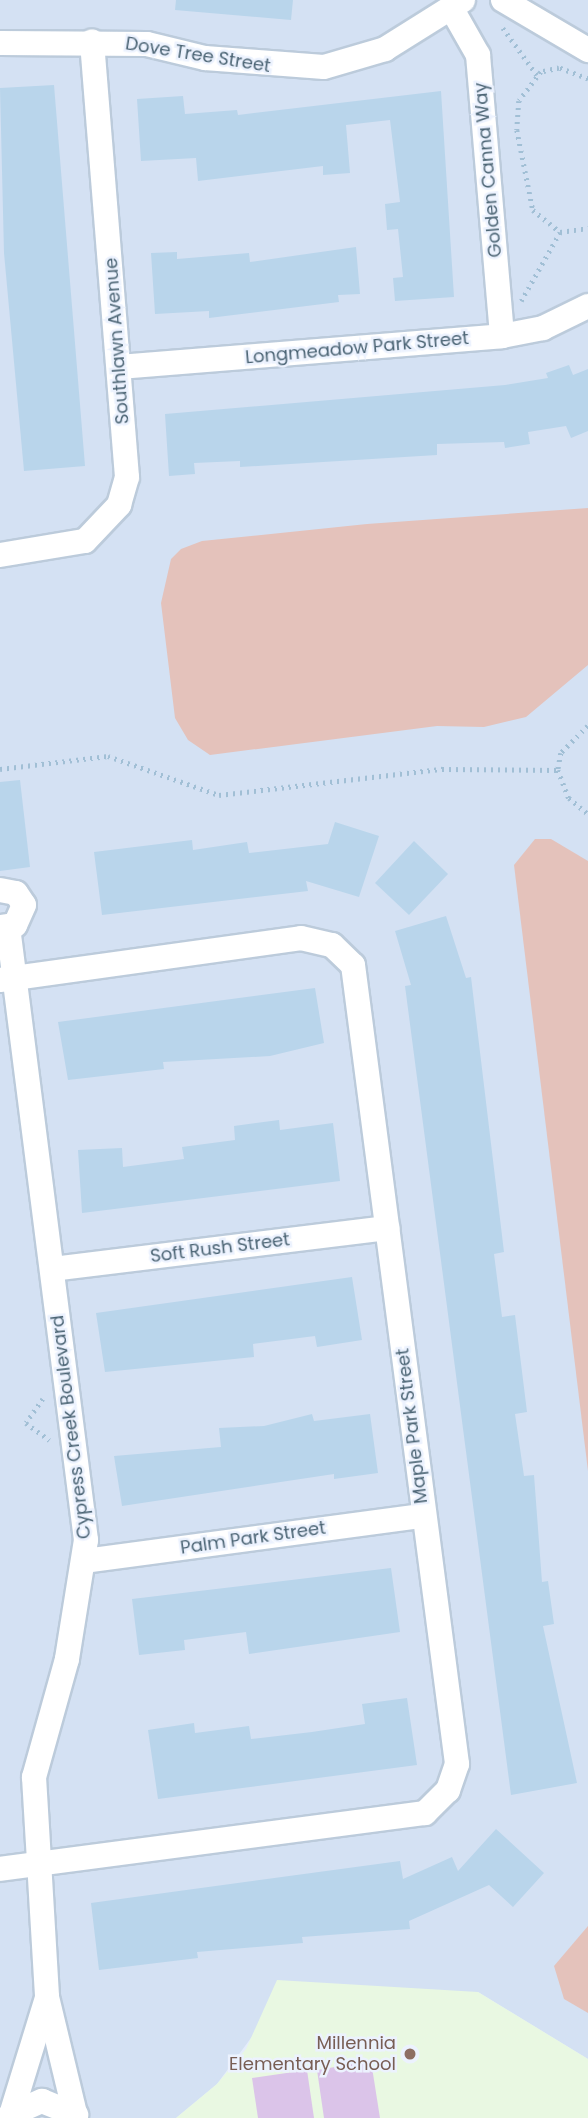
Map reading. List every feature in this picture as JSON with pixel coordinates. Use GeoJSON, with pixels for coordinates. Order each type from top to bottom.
{"type":"FeatureCollection","features":[{"type":"Feature","properties":{"kind":"street","name":"Dove Tree Street"},"geometry":{"type":"LineString","coordinates":[[0,43],[92,41],[275,67],[324,67],[385,49],[458,5]]}},
{"type":"Feature","properties":{"kind":"street","name":"Golden Canna Way"},"geometry":{"type":"LineString","coordinates":[[458,5],[478,55],[502,336]]}},
{"type":"Feature","properties":{"kind":"street"},"geometry":{"type":"LineString","coordinates":[[499,11],[588,50]]}},
{"type":"Feature","properties":{"kind":"street","name":"Southlawn Avenue"},"geometry":{"type":"LineString","coordinates":[[0,555],[85,541],[119,505],[127,477],[92,41]]}},
{"type":"Feature","properties":{"kind":"street","name":"Longmeadow Park Street"},"geometry":{"type":"LineString","coordinates":[[119,367],[502,336],[543,328],[588,306]]}},
{"type":"Feature","properties":{"kind":"street"},"geometry":{"type":"LineString","coordinates":[[0,890],[16,893],[24,905],[20,919],[4,927]]}},
{"type":"Feature","properties":{"kind":"street","name":"Cypress Creek Boulevard"},"geometry":{"type":"LineString","coordinates":[[4,927],[8,979],[53,1269],[84,1560],[67,1659],[34,1777],[37,1865],[47,1997],[76,2117]]}},
{"type":"Feature","properties":{"kind":"street","name":"Maple Park Street"},"geometry":{"type":"LineString","coordinates":[[0,1869],[425,1813],[448,1790],[457,1765],[353,965],[332,945],[301,939],[8,979]]}},
{"type":"Feature","properties":{"kind":"street","name":"Soft Rush Street"},"geometry":{"type":"LineString","coordinates":[[53,1269],[388,1228]]}},
{"type":"Feature","properties":{"kind":"street","name":"Palm Park Street"},"geometry":{"type":"LineString","coordinates":[[84,1560],[423,1516]]}},
{"type":"Feature","properties":{"kind":"street","name":"Cypress Creek Boulevard"},"geometry":{"type":"LineString","coordinates":[[10,2117],[47,1997]]}},
{"type":"Feature","properties":{"kind":"street"},"geometry":{"type":"LineString","coordinates":[[10,2117],[42,2101],[76,2117]]}},
{"type":"Feature","properties":{"kind":"path"},"geometry":{"type":"LineString","coordinates":[[499,11],[537,75]]}},
{"type":"Feature","properties":{"kind":"path"},"geometry":{"type":"LineString","coordinates":[[588,79],[559,68],[537,75],[519,101],[519,163],[533,210],[560,232],[588,228]]}},
{"type":"Feature","properties":{"kind":"path"},"geometry":{"type":"LineString","coordinates":[[515,305],[546,265],[560,232]]}},
{"type":"Feature","properties":{"kind":"path"},"geometry":{"type":"LineString","coordinates":[[588,726],[561,753],[558,770],[569,798],[588,814]]}},
{"type":"Feature","properties":{"kind":"path"},"geometry":{"type":"LineString","coordinates":[[0,769],[108,756],[219,795],[442,769],[558,770]]}},
{"type":"Feature","properties":{"kind":"path"},"geometry":{"type":"LineString","coordinates":[[43,1399],[26,1423],[49,1440]]}},
{"type":"Feature","properties":{"kind":"shaded area"},"geometry":{"type":"Polygon","coordinates":[[[0,0],[588,0],[588,2059],[478,1992],[265,2019],[217,2084],[176,2118],[0,2118],[0,0]]]}},
{"type":"Feature","properties":{"kind":"shaded area"},"geometry":{"type":"Polygon","coordinates":[[[588,508],[588,665],[526,717],[484,727],[437,726],[210,755],[188,740],[175,718],[161,603],[171,559],[181,549],[202,541],[367,524],[588,508]]]}},
{"type":"Feature","properties":{"kind":"shaded area"},"geometry":{"type":"Polygon","coordinates":[[[535,839],[551,839],[588,861],[588,1471],[514,865],[535,839]]]}},
{"type":"Feature","properties":{"kind":"shaded area"},"geometry":{"type":"Polygon","coordinates":[[[588,1926],[588,2013],[564,1999],[554,1966],[588,1926]]]}},
{"type":"Feature","properties":{"kind":"shaded area","name":"Millennia Elementary School"},"geometry":{"type":"Polygon","coordinates":[[[277,1980],[478,1992],[588,2059],[588,2118],[176,2118],[217,2084],[246,2049],[277,1980]]]}},
{"type":"Feature","properties":{"kind":"shaded area"},"geometry":{"type":"Polygon","coordinates":[[[371,2061],[380,2118],[324,2118],[317,2070],[371,2061]]]}},
{"type":"Feature","properties":{"kind":"shaded area"},"geometry":{"type":"Polygon","coordinates":[[[307,2070],[314,2118],[258,2118],[252,2078],[307,2070]]]}},
{"type":"Feature","properties":{"kind":"building"},"geometry":{"type":"Polygon","coordinates":[[[176,0],[293,0],[291,20],[175,10],[176,0]]]}},
{"type":"Feature","properties":{"kind":"building"},"geometry":{"type":"Polygon","coordinates":[[[54,85],[85,466],[24,471],[4,253],[0,88],[54,85]]]}},
{"type":"Feature","properties":{"kind":"building"},"geometry":{"type":"Polygon","coordinates":[[[441,91],[454,297],[395,301],[393,278],[403,277],[398,229],[387,230],[385,204],[400,202],[390,120],[346,125],[350,173],[323,175],[323,166],[198,181],[196,158],[141,161],[137,99],[183,96],[185,114],[237,110],[238,115],[441,91]]]}},
{"type":"Feature","properties":{"kind":"building"},"geometry":{"type":"Polygon","coordinates":[[[356,247],[360,294],[338,295],[339,302],[209,318],[209,311],[155,314],[151,253],[177,252],[177,259],[249,253],[250,262],[356,247]]]}},
{"type":"Feature","properties":{"kind":"building"},"geometry":{"type":"Polygon","coordinates":[[[569,365],[573,375],[588,369],[588,431],[571,438],[566,426],[528,432],[530,444],[505,448],[504,442],[437,444],[437,455],[240,467],[240,461],[194,463],[195,474],[169,476],[165,414],[505,385],[548,378],[546,373],[569,365]]]}},
{"type":"Feature","properties":{"kind":"building"},"geometry":{"type":"Polygon","coordinates":[[[20,780],[30,867],[0,871],[0,782],[20,780]]]}},
{"type":"Feature","properties":{"kind":"building"},"geometry":{"type":"Polygon","coordinates":[[[335,822],[379,836],[359,897],[306,881],[308,891],[102,915],[94,852],[192,840],[193,850],[247,842],[249,853],[328,844],[335,822]]]}},
{"type":"Feature","properties":{"kind":"building"},"geometry":{"type":"Polygon","coordinates":[[[414,841],[448,874],[409,915],[375,883],[414,841]]]}},
{"type":"Feature","properties":{"kind":"building"},"geometry":{"type":"Polygon","coordinates":[[[446,916],[466,978],[471,977],[504,1252],[494,1254],[502,1317],[515,1315],[527,1412],[515,1414],[524,1476],[534,1475],[542,1582],[548,1581],[554,1624],[543,1626],[577,1783],[511,1795],[405,986],[411,985],[395,931],[446,916]]]}},
{"type":"Feature","properties":{"kind":"building"},"geometry":{"type":"Polygon","coordinates":[[[315,988],[324,1043],[270,1056],[163,1062],[164,1069],[68,1080],[58,1022],[315,988]]]}},
{"type":"Feature","properties":{"kind":"building"},"geometry":{"type":"Polygon","coordinates":[[[279,1120],[280,1130],[333,1123],[340,1181],[82,1213],[78,1150],[122,1148],[123,1167],[184,1159],[182,1147],[235,1140],[234,1126],[279,1120]]]}},
{"type":"Feature","properties":{"kind":"building"},"geometry":{"type":"Polygon","coordinates":[[[352,1277],[362,1340],[317,1347],[315,1336],[253,1344],[254,1357],[105,1372],[96,1313],[352,1277]]]}},
{"type":"Feature","properties":{"kind":"building"},"geometry":{"type":"Polygon","coordinates":[[[312,1414],[314,1421],[370,1414],[378,1473],[334,1479],[334,1474],[122,1506],[114,1456],[221,1447],[219,1428],[264,1426],[312,1414]]]}},
{"type":"Feature","properties":{"kind":"building"},"geometry":{"type":"Polygon","coordinates":[[[391,1568],[400,1632],[249,1654],[246,1632],[184,1640],[185,1650],[139,1655],[132,1599],[391,1568]]]}},
{"type":"Feature","properties":{"kind":"building"},"geometry":{"type":"Polygon","coordinates":[[[407,1698],[417,1765],[158,1799],[148,1730],[194,1723],[195,1733],[249,1726],[251,1739],[312,1732],[365,1724],[362,1704],[407,1698]]]}},
{"type":"Feature","properties":{"kind":"building"},"geometry":{"type":"Polygon","coordinates":[[[496,1829],[544,1873],[513,1907],[489,1885],[409,1921],[410,1929],[302,1937],[303,1943],[197,1952],[198,1958],[99,1970],[91,1903],[400,1861],[403,1879],[452,1857],[458,1871],[496,1829]]]}},
{"type":"Feature","properties":{"kind":"place","name":"Millennia Elementary School"},"geometry":{"type":"Point","coordinates":[410,2054]}}]}
